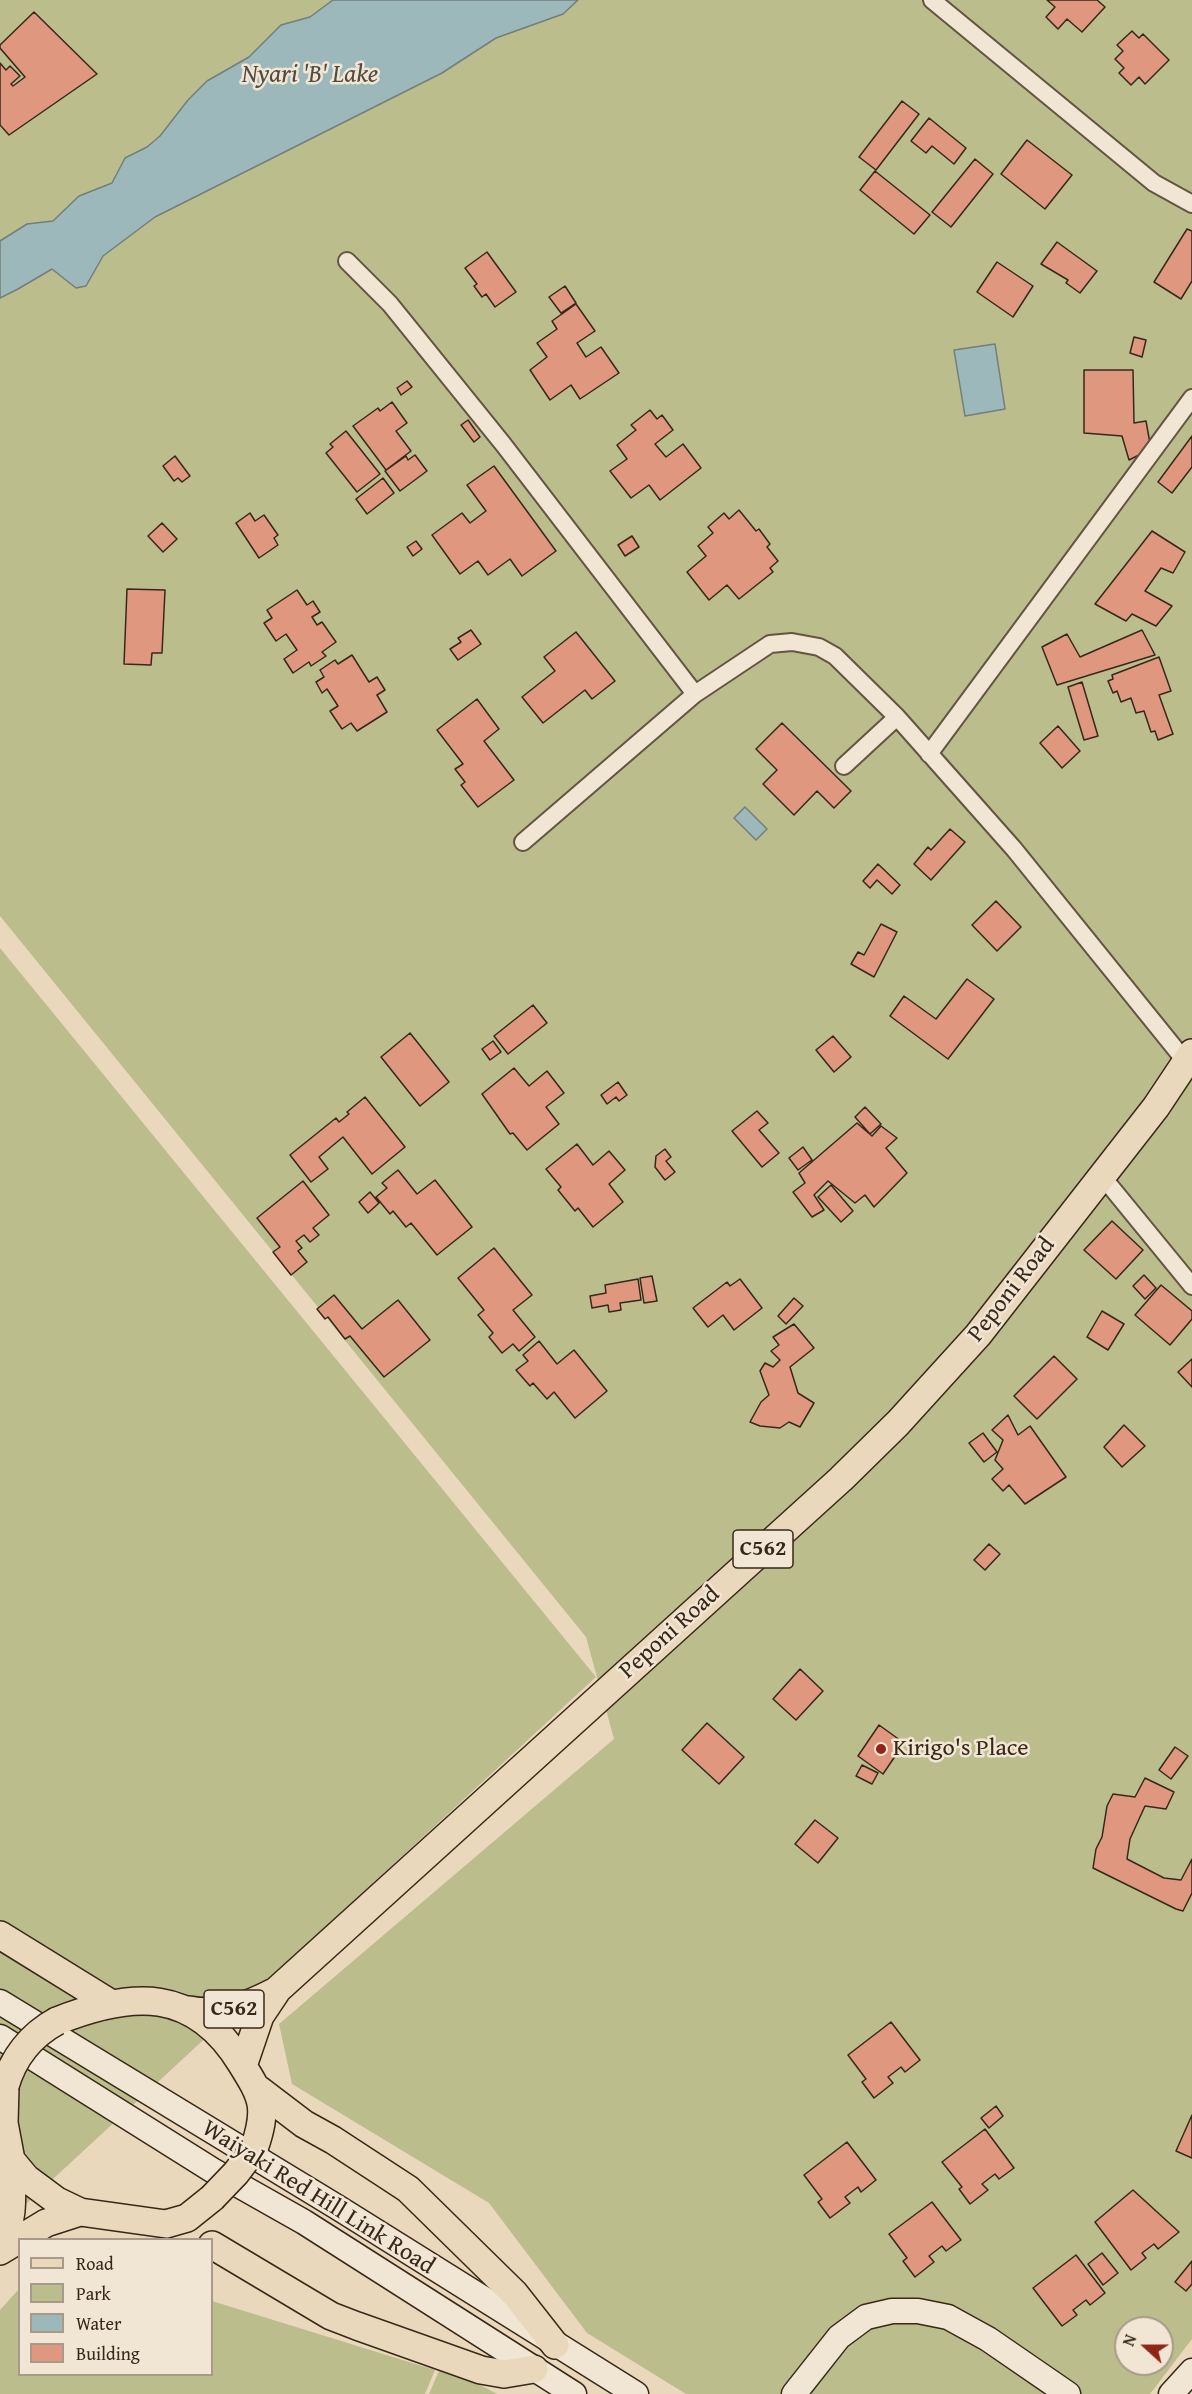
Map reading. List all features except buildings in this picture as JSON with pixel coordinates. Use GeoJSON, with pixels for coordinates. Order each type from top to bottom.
{"type":"FeatureCollection","features":[{"type":"Feature","properties":{"kind":"main road","name":"Peponi Road"},"geometry":{"type":"LineString","coordinates":[[3,2100],[10,2070],[26,2044],[57,2021],[110,2003],[147,2001],[189,2010],[214,2012],[248,2006],[276,1991],[372,1907],[849,1471],[898,1423],[978,1335],[1156,1107],[1189,1057]]}},
{"type":"Feature","properties":{"kind":"main road"},"geometry":{"type":"LineString","coordinates":[[0,1935],[110,2003]]}},
{"type":"Feature","properties":{"kind":"main road","name":"Peponi Road"},"geometry":{"type":"LineString","coordinates":[[243,2066],[260,2016],[276,1991]]}},
{"type":"Feature","properties":{"kind":"main road","name":"Waiyaki Red Hill Link Road"},"geometry":{"type":"LineString","coordinates":[[0,2002],[337,2207],[636,2394]]}},
{"type":"Feature","properties":{"kind":"main road"},"geometry":{"type":"LineString","coordinates":[[166,2224],[187,2217],[212,2198],[236,2173],[254,2149],[263,2114],[258,2090],[229,2043],[189,2010]]}},
{"type":"Feature","properties":{"kind":"main road","name":"Waiyaki Red Hill Link Road"},"geometry":{"type":"LineString","coordinates":[[0,2037],[212,2170],[304,2222],[574,2394]]}},
{"type":"Feature","properties":{"kind":"main road"},"geometry":{"type":"LineString","coordinates":[[258,2090],[304,2124],[333,2140],[408,2190],[515,2294],[555,2345]]}},
{"type":"Feature","properties":{"kind":"main road"},"geometry":{"type":"LineString","coordinates":[[0,2245],[10,2216],[11,2160],[3,2100]]}},
{"type":"Feature","properties":{"kind":"main road"},"geometry":{"type":"LineString","coordinates":[[11,2160],[26,2178],[42,2191],[80,2212],[166,2224],[197,2238]]}},
{"type":"Feature","properties":{"kind":"main road"},"geometry":{"type":"LineString","coordinates":[[21,2238],[46,2223],[80,2212]]}},
{"type":"Feature","properties":{"kind":"main road"},"geometry":{"type":"LineString","coordinates":[[0,2251],[18,2240]]}},
{"type":"Feature","properties":{"kind":"main road"},"geometry":{"type":"LineString","coordinates":[[213,2246],[331,2316],[357,2326],[481,2370],[504,2374],[534,2369]]}},
{"type":"Feature","properties":{"kind":"main road"},"geometry":{"type":"LineString","coordinates":[[795,2394],[839,2337],[866,2317],[892,2311],[918,2311],[948,2317],[988,2339],[1068,2394]]}},
{"type":"Feature","properties":{"kind":"main road"},"geometry":{"type":"LineString","coordinates":[[1171,2394],[1192,2371]]}},
{"type":"Feature","properties":{"kind":"street"},"geometry":{"type":"LineString","coordinates":[[932,0],[1154,183],[1192,204]]}},
{"type":"Feature","properties":{"kind":"street"},"geometry":{"type":"LineString","coordinates":[[347,261],[390,304],[503,444],[695,694]]}},
{"type":"Feature","properties":{"kind":"street"},"geometry":{"type":"LineString","coordinates":[[929,754],[1192,398]]}},
{"type":"Feature","properties":{"kind":"street"},"geometry":{"type":"LineString","coordinates":[[523,842],[695,694],[770,644],[792,642],[819,647],[835,656],[897,717],[1023,859],[1189,1057]]}},
{"type":"Feature","properties":{"kind":"street"},"geometry":{"type":"LineString","coordinates":[[844,766],[897,717]]}},
{"type":"Feature","properties":{"kind":"street"},"geometry":{"type":"LineString","coordinates":[[1102,1176],[1192,1286]]}},
{"type":"Feature","properties":{"kind":"green space"},"geometry":{"type":"Polygon","coordinates":[[[0,0],[1192,0],[1192,2339],[1174,2363],[1174,2316],[1114,2316],[1114,2376],[1164,2376],[1150,2394],[686,2394],[587,2333],[489,2203],[292,2084],[279,2024],[614,1739],[586,1637],[0,916],[0,0]]]}},
{"type":"Feature","properties":{"kind":"green space"},"geometry":{"type":"Polygon","coordinates":[[[0,948],[596,1677],[0,2228],[0,948]]]}},
{"type":"Feature","properties":{"kind":"green space"},"geometry":{"type":"Polygon","coordinates":[[[18,2290],[18,2376],[213,2376],[213,2301],[435,2370],[425,2394],[0,2394],[0,2310],[18,2290]]]}},
{"type":"Feature","properties":{"kind":"green space"},"geometry":{"type":"Polygon","coordinates":[[[439,2371],[475,2382],[497,2394],[429,2394],[439,2371]]]}},
{"type":"Feature","properties":{"kind":"water","name":"Nyari 'B' Lake"},"geometry":{"type":"Polygon","coordinates":[[[333,0],[578,0],[563,14],[496,38],[442,73],[155,217],[103,256],[86,286],[76,288],[52,269],[0,298],[0,241],[27,224],[53,221],[79,196],[112,183],[125,158],[147,147],[160,136],[188,100],[207,81],[249,57],[281,25],[310,17],[333,0]]]}},
{"type":"Feature","properties":{"kind":"water"},"geometry":{"type":"Polygon","coordinates":[[[995,344],[1005,409],[965,416],[954,350],[995,344]]]}},
{"type":"Feature","properties":{"kind":"water"},"geometry":{"type":"Polygon","coordinates":[[[745,807],[767,829],[756,840],[734,818],[745,807]]]}},
{"type":"Feature","properties":{"kind":"place","name":"Kirigo's Place"},"geometry":{"type":"Point","coordinates":[881,1749]}}]}
